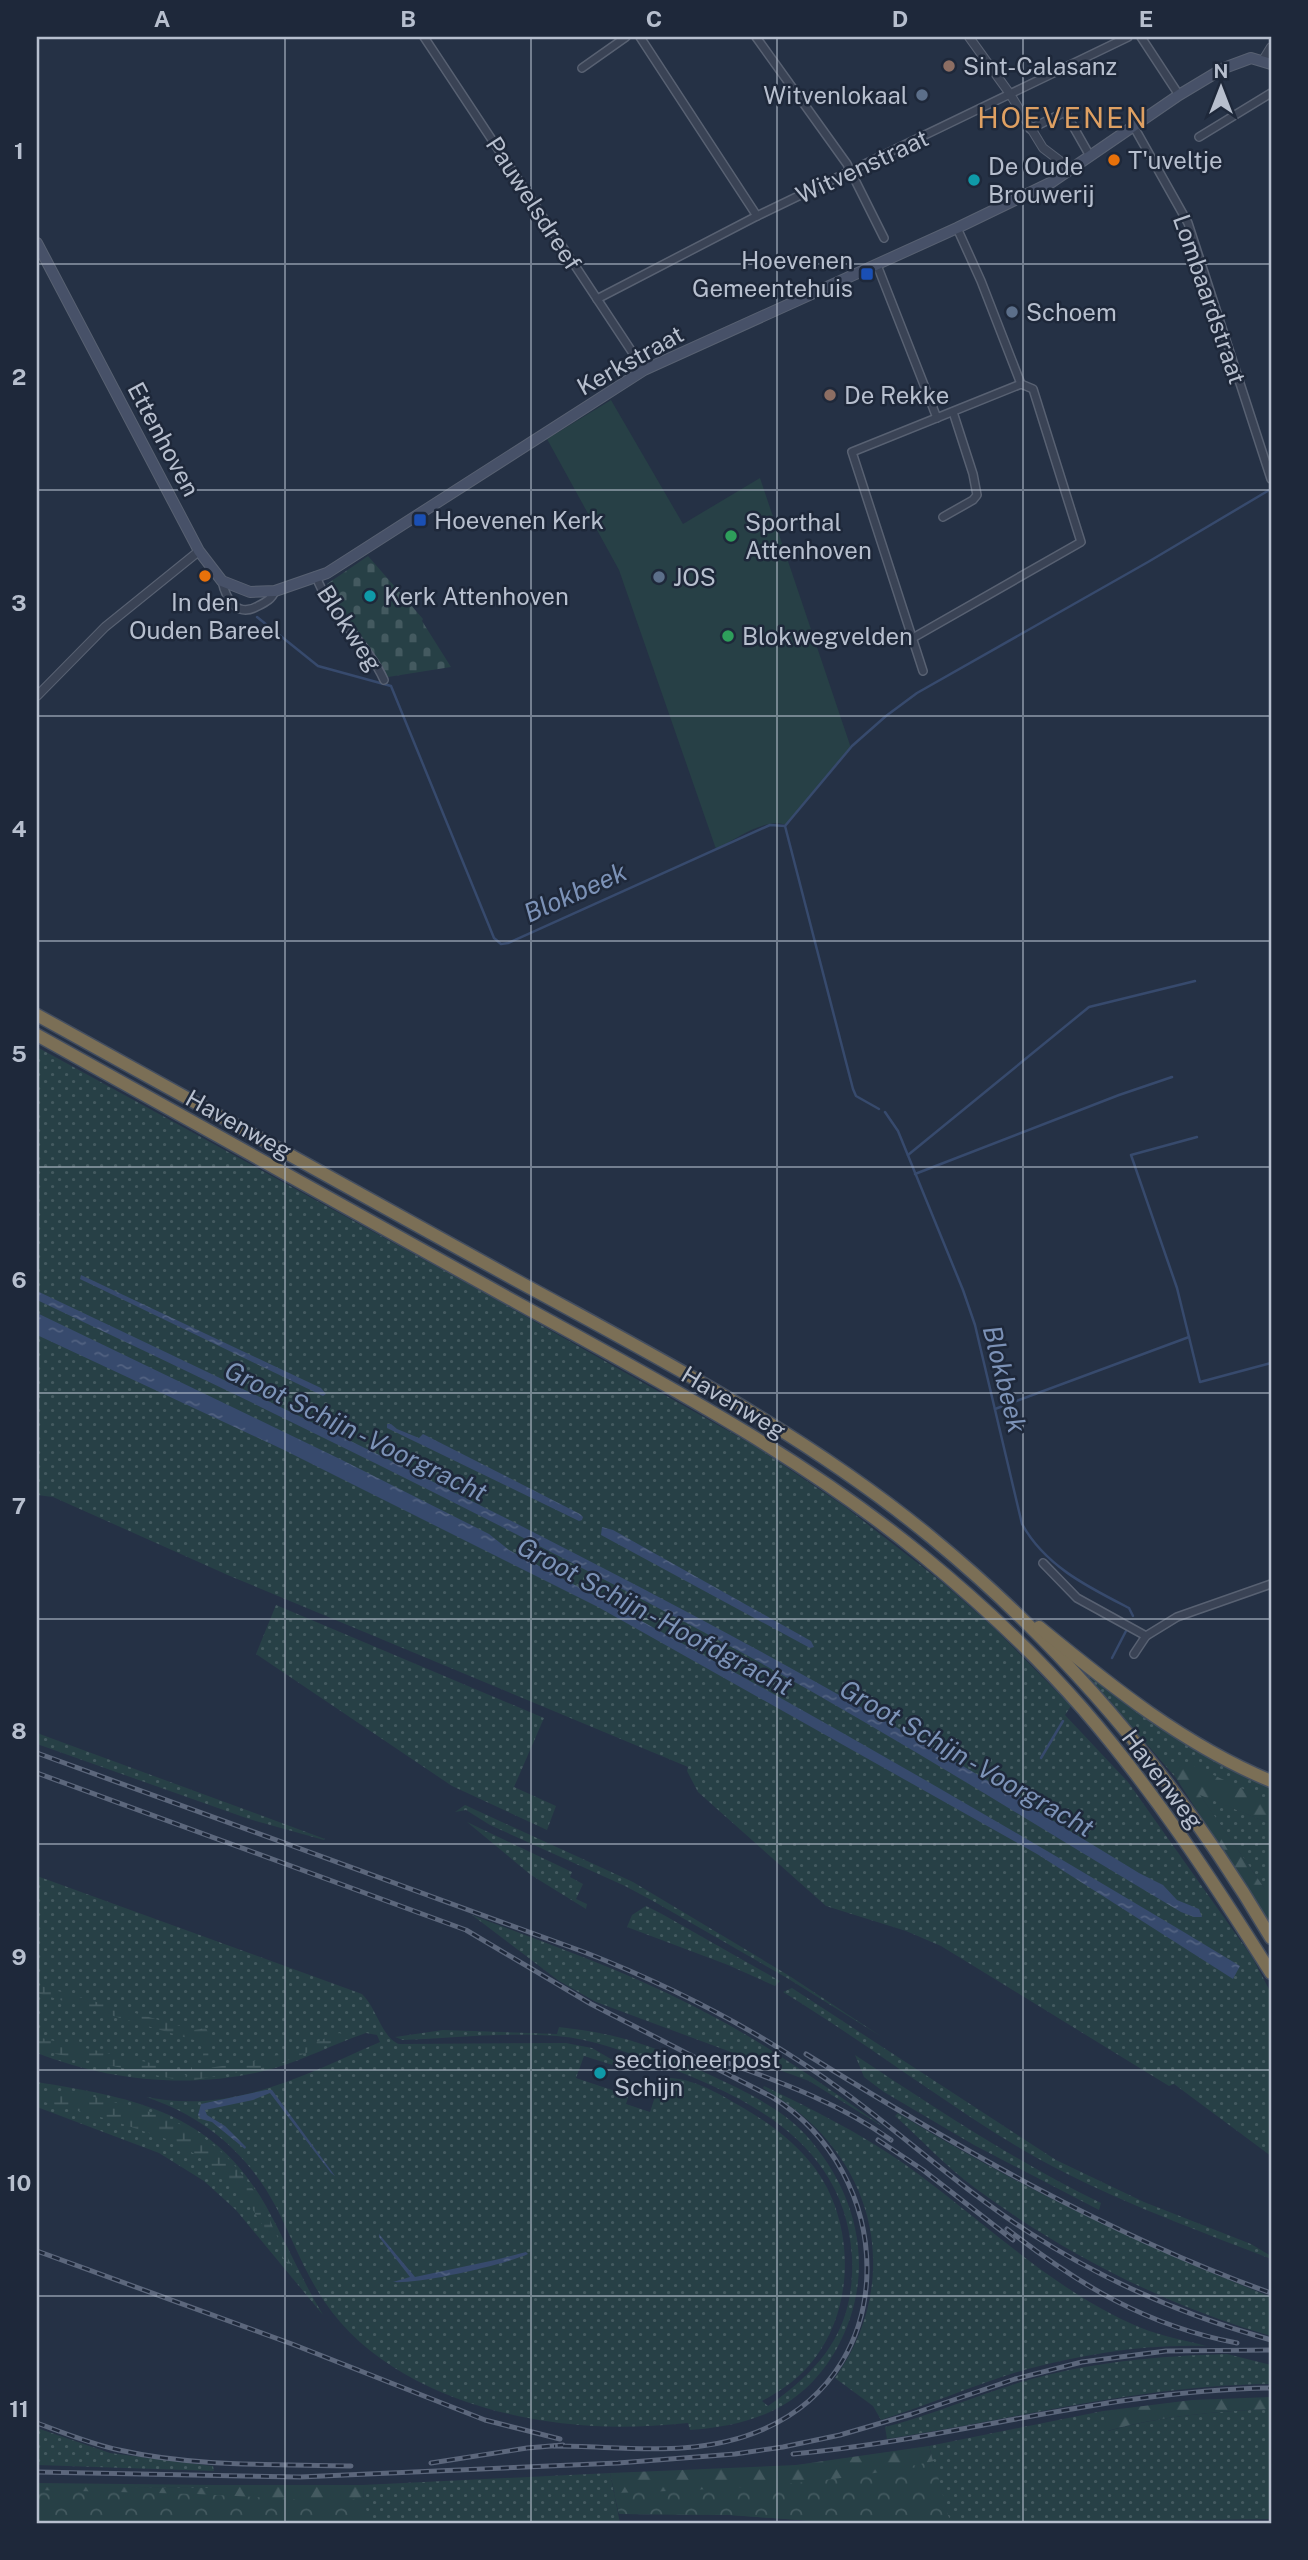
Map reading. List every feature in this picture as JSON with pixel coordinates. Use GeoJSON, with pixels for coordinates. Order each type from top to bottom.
{"type":"FeatureCollection","features":[{"type":"Feature","properties":{"kind":"highway","name":"Havenweg"},"geometry":{"type":"LineString","coordinates":[[39,1016],[738,1404],[820,1457],[931,1537],[1024,1621],[1095,1695],[1172,1788],[1238,1882],[1271,1938]]}},
{"type":"Feature","properties":{"kind":"highway","name":"Havenweg"},"geometry":{"type":"LineString","coordinates":[[37,1035],[726,1419],[877,1521],[973,1600],[1082,1707],[1156,1800],[1220,1892],[1271,1973]]}},
{"type":"Feature","properties":{"kind":"highway"},"geometry":{"type":"LineString","coordinates":[[931,1537],[1103,1679],[1151,1715],[1226,1760],[1271,1781]]}},
{"type":"Feature","properties":{"kind":"main road","name":"Kerkstraat"},"geometry":{"type":"LineString","coordinates":[[222,581],[250,592],[275,591],[340,568],[644,370],[957,228],[1072,170],[1179,95],[1236,63],[1251,58],[1267,62]]}},
{"type":"Feature","properties":{"kind":"main road","name":"Ettenhoven"},"geometry":{"type":"LineString","coordinates":[[37,243],[200,551],[222,581]]}},
{"type":"Feature","properties":{"kind":"street","name":"Pauwelsdreef"},"geometry":{"type":"LineString","coordinates":[[424,37],[644,370]]}},
{"type":"Feature","properties":{"kind":"street"},"geometry":{"type":"LineString","coordinates":[[582,68],[626,37]]}},
{"type":"Feature","properties":{"kind":"street"},"geometry":{"type":"LineString","coordinates":[[640,37],[757,216]]}},
{"type":"Feature","properties":{"kind":"street"},"geometry":{"type":"LineString","coordinates":[[756,37],[850,171],[884,238]]}},
{"type":"Feature","properties":{"kind":"street"},"geometry":{"type":"LineString","coordinates":[[969,37],[1010,94],[1043,148],[1072,170]]}},
{"type":"Feature","properties":{"kind":"street","name":"Witvenstraat"},"geometry":{"type":"LineString","coordinates":[[597,299],[757,216],[1128,37]]}},
{"type":"Feature","properties":{"kind":"street"},"geometry":{"type":"LineString","coordinates":[[1141,37],[1179,95]]}},
{"type":"Feature","properties":{"kind":"street"},"geometry":{"type":"LineString","coordinates":[[1267,62],[1271,47]]}},
{"type":"Feature","properties":{"kind":"street"},"geometry":{"type":"LineString","coordinates":[[1199,137],[1271,93]]}},
{"type":"Feature","properties":{"kind":"street"},"geometry":{"type":"LineString","coordinates":[[1030,129],[1065,112],[1090,156]]}},
{"type":"Feature","properties":{"kind":"street","name":"Lombaardstraat"},"geometry":{"type":"LineString","coordinates":[[1134,127],[1188,223],[1271,478]]}},
{"type":"Feature","properties":{"kind":"street"},"geometry":{"type":"LineString","coordinates":[[957,228],[1021,384]]}},
{"type":"Feature","properties":{"kind":"street"},"geometry":{"type":"LineString","coordinates":[[877,265],[937,418]]}},
{"type":"Feature","properties":{"kind":"street"},"geometry":{"type":"LineString","coordinates":[[911,639],[1080,542],[1032,388],[1021,384],[852,452],[911,639],[923,671]]}},
{"type":"Feature","properties":{"kind":"street"},"geometry":{"type":"LineString","coordinates":[[943,517],[977,495],[953,412]]}},
{"type":"Feature","properties":{"kind":"street"},"geometry":{"type":"LineString","coordinates":[[37,696],[105,627],[200,551]]}},
{"type":"Feature","properties":{"kind":"street","name":"Blokweg"},"geometry":{"type":"LineString","coordinates":[[316,576],[332,607],[373,658],[384,680]]}},
{"type":"Feature","properties":{"kind":"street","name":"Ettenhoven"},"geometry":{"type":"LineString","coordinates":[[222,581],[235,607],[243,611],[272,598],[275,591]]}},
{"type":"Feature","properties":{"kind":"street"},"geometry":{"type":"LineString","coordinates":[[1043,1563],[1077,1598],[1146,1636]]}},
{"type":"Feature","properties":{"kind":"street"},"geometry":{"type":"LineString","coordinates":[[1134,1654],[1146,1636],[1177,1617],[1271,1584]]}},
{"type":"Feature","properties":{"kind":"green space","name":"Blokwegvelden"},"geometry":{"type":"Polygon","coordinates":[[[611,400],[683,524],[760,478],[851,748],[786,825],[777,823],[759,827],[716,849],[619,570],[547,439],[611,400]]]}},
{"type":"Feature","properties":{"kind":"green space"},"geometry":{"type":"Polygon","coordinates":[[[368,556],[423,619],[451,667],[388,677],[375,655],[326,591],[327,584],[368,556]]]}},
{"type":"Feature","properties":{"kind":"green space"},"geometry":{"type":"Polygon","coordinates":[[[37,1047],[470,1285],[755,1446],[844,1506],[942,1582],[993,1627],[1071,1706],[1065,1715],[1128,1782],[1252,1957],[1271,1993],[1271,2156],[1174,2084],[1169,2086],[941,1946],[906,1931],[826,1906],[698,1792],[687,1771],[688,1767],[230,1576],[53,1497],[37,1495],[37,1047]]]}},
{"type":"Feature","properties":{"kind":"green space"},"geometry":{"type":"Polygon","coordinates":[[[276,1605],[544,1718],[514,1787],[556,1806],[547,1830],[452,1786],[256,1654],[276,1605]]]}},
{"type":"Feature","properties":{"kind":"green space"},"geometry":{"type":"Polygon","coordinates":[[[1075,1661],[1271,1784],[1271,1802],[1178,1767],[1176,1778],[1075,1661]]]}},
{"type":"Feature","properties":{"kind":"green space"},"geometry":{"type":"Polygon","coordinates":[[[37,1733],[325,1839],[249,1819],[37,1744],[37,1733]]]}},
{"type":"Feature","properties":{"kind":"green space"},"geometry":{"type":"Polygon","coordinates":[[[1183,1763],[1271,1802],[1271,1824],[1200,1795],[1265,1889],[1271,1889],[1271,1925],[1176,1778],[1177,1767],[1183,1763]]]}},
{"type":"Feature","properties":{"kind":"green space"},"geometry":{"type":"Polygon","coordinates":[[[1199,1794],[1271,1824],[1271,1889],[1265,1889],[1199,1794]]]}},
{"type":"Feature","properties":{"kind":"green space"},"geometry":{"type":"Polygon","coordinates":[[[465,1805],[633,1882],[788,1975],[882,2037],[787,1978],[625,1886],[490,1825],[466,1810],[455,1812],[465,1805]]]}},
{"type":"Feature","properties":{"kind":"green space"},"geometry":{"type":"Polygon","coordinates":[[[467,1822],[572,1872],[570,1877],[583,1884],[576,1899],[587,1904],[586,1909],[531,1875],[467,1822]]]}},
{"type":"Feature","properties":{"kind":"green space"},"geometry":{"type":"Polygon","coordinates":[[[37,1876],[362,1994],[388,2035],[399,2044],[566,2043],[592,2048],[623,2066],[622,2068],[584,2056],[576,2078],[615,2091],[620,2079],[633,2083],[626,2104],[650,2112],[661,2078],[671,2078],[702,2086],[721,2095],[770,2125],[806,2158],[827,2188],[843,2236],[845,2262],[838,2313],[828,2336],[815,2358],[798,2377],[762,2401],[768,2406],[805,2377],[832,2344],[848,2305],[852,2282],[852,2257],[846,2218],[832,2184],[813,2156],[788,2131],[759,2110],[693,2077],[583,2040],[538,2035],[403,2040],[395,2037],[443,2030],[557,2034],[559,2027],[586,2031],[651,2047],[757,2098],[805,2134],[824,2158],[850,2210],[857,2238],[859,2265],[849,2322],[836,2350],[824,2369],[809,2385],[782,2406],[742,2422],[690,2430],[688,2423],[605,2427],[556,2423],[518,2416],[444,2393],[408,2376],[376,2355],[348,2330],[324,2301],[265,2188],[238,2153],[205,2126],[146,2097],[178,2101],[208,2100],[266,2089],[380,2042],[377,2035],[366,2033],[298,2060],[246,2075],[185,2081],[155,2080],[95,2071],[37,2053],[37,1876]]]}},
{"type":"Feature","properties":{"kind":"green space"},"geometry":{"type":"Polygon","coordinates":[[[646,1906],[780,1981],[775,1986],[728,1965],[627,1927],[632,1915],[646,1906]]]}},
{"type":"Feature","properties":{"kind":"green space"},"geometry":{"type":"Polygon","coordinates":[[[472,1915],[596,1962],[686,2002],[760,2043],[885,2128],[809,2081],[596,2002],[559,1981],[472,1915]]]}},
{"type":"Feature","properties":{"kind":"green space"},"geometry":{"type":"Polygon","coordinates":[[[37,1985],[194,2030],[206,2028],[211,2039],[208,2068],[290,2052],[339,2033],[344,2038],[273,2066],[194,2080],[192,2058],[197,2057],[202,2069],[204,2043],[37,1993],[37,1985]]]}},
{"type":"Feature","properties":{"kind":"green space"},"geometry":{"type":"Polygon","coordinates":[[[792,1988],[1056,2160],[1144,2202],[1251,2244],[1271,2256],[1271,2259],[1114,2196],[1053,2167],[962,2112],[783,1992],[792,1988]]]}},
{"type":"Feature","properties":{"kind":"green space"},"geometry":{"type":"Polygon","coordinates":[[[37,2037],[181,2070],[186,2076],[184,2079],[174,2079],[56,2054],[37,2046],[37,2037]]]}},
{"type":"Feature","properties":{"kind":"green space"},"geometry":{"type":"Polygon","coordinates":[[[855,2055],[1006,2152],[1101,2203],[1099,2210],[974,2145],[884,2092],[864,2077],[855,2055]]]}},
{"type":"Feature","properties":{"kind":"green space"},"geometry":{"type":"Polygon","coordinates":[[[37,2082],[139,2103],[196,2130],[222,2149],[245,2174],[266,2206],[323,2315],[236,2210],[204,2181],[159,2153],[37,2107],[37,2082]]]}},
{"type":"Feature","properties":{"kind":"green space"},"geometry":{"type":"Polygon","coordinates":[[[764,2086],[835,2122],[903,2163],[1017,2252],[1076,2294],[1139,2327],[1206,2346],[1137,2348],[1047,2364],[881,2420],[873,2406],[835,2378],[853,2347],[866,2315],[872,2282],[873,2249],[867,2216],[856,2184],[838,2155],[815,2127],[763,2088],[764,2086]]]}},
{"type":"Feature","properties":{"kind":"green space"},"geometry":{"type":"Polygon","coordinates":[[[37,2093],[82,2094],[167,2118],[221,2152],[251,2186],[266,2210],[300,2284],[251,2207],[205,2160],[172,2141],[111,2120],[37,2100],[37,2093]]]}},
{"type":"Feature","properties":{"kind":"green space"},"geometry":{"type":"Polygon","coordinates":[[[898,2113],[989,2166],[1081,2213],[1271,2297],[1271,2336],[1154,2293],[1044,2235],[964,2180],[895,2116],[898,2113]]]}},
{"type":"Feature","properties":{"kind":"green space"},"geometry":{"type":"Polygon","coordinates":[[[1227,2354],[1271,2365],[1271,2384],[1174,2390],[1079,2404],[887,2439],[885,2427],[1046,2375],[1123,2361],[1227,2354]]]}},
{"type":"Feature","properties":{"kind":"green space"},"geometry":{"type":"Polygon","coordinates":[[[1271,2397],[1271,2409],[1189,2415],[1107,2431],[1103,2411],[1192,2400],[1271,2397]]]}},
{"type":"Feature","properties":{"kind":"green space"},"geometry":{"type":"Polygon","coordinates":[[[1271,2409],[1271,2519],[1169,2523],[950,2523],[929,2446],[1103,2411],[1108,2431],[1189,2415],[1271,2409]]]}},
{"type":"Feature","properties":{"kind":"green space"},"geometry":{"type":"Polygon","coordinates":[[[37,2428],[110,2453],[213,2466],[214,2471],[37,2465],[37,2428]]]}},
{"type":"Feature","properties":{"kind":"green space"},"geometry":{"type":"Polygon","coordinates":[[[929,2446],[950,2523],[840,2523],[730,2515],[619,2514],[610,2473],[796,2465],[929,2446]]]}},
{"type":"Feature","properties":{"kind":"green space"},"geometry":{"type":"Polygon","coordinates":[[[934,2461],[950,2523],[840,2523],[730,2515],[619,2514],[614,2493],[735,2488],[815,2481],[934,2461]]]}},
{"type":"Feature","properties":{"kind":"green space"},"geometry":{"type":"Polygon","coordinates":[[[610,2473],[620,2523],[364,2523],[363,2485],[610,2473]]]}},
{"type":"Feature","properties":{"kind":"green space"},"geometry":{"type":"Polygon","coordinates":[[[37,2483],[214,2485],[214,2488],[58,2487],[37,2486],[37,2483]]]}},
{"type":"Feature","properties":{"kind":"green space"},"geometry":{"type":"Polygon","coordinates":[[[214,2485],[363,2485],[364,2523],[37,2523],[37,2486],[213,2488],[214,2485]]]}},
{"type":"Feature","properties":{"kind":"green space"},"geometry":{"type":"Polygon","coordinates":[[[37,2490],[333,2501],[363,2498],[370,2523],[37,2523],[37,2490]]]}},
{"type":"Feature","properties":{"kind":"water"},"geometry":{"type":"Polygon","coordinates":[[[81,1275],[321,1388],[326,1394],[323,1396],[80,1279],[81,1275]]]}},
{"type":"Feature","properties":{"kind":"water"},"geometry":{"type":"Polygon","coordinates":[[[37,1291],[409,1470],[776,1660],[1015,1797],[1020,1794],[1021,1801],[1163,1885],[1177,1900],[1199,1909],[1202,1917],[1181,1912],[905,1746],[737,1650],[389,1470],[37,1300],[37,1291]]]}},
{"type":"Feature","properties":{"kind":"water"},"geometry":{"type":"Polygon","coordinates":[[[37,1313],[489,1534],[509,1550],[786,1701],[1150,1912],[1240,1966],[1233,1979],[1037,1854],[598,1607],[282,1449],[37,1335],[37,1313]]]}},
{"type":"Feature","properties":{"kind":"water"},"geometry":{"type":"Polygon","coordinates":[[[387,1424],[419,1438],[423,1434],[580,1514],[582,1520],[579,1521],[387,1428],[387,1424]]]}},
{"type":"Feature","properties":{"kind":"water"},"geometry":{"type":"Polygon","coordinates":[[[602,1527],[613,1530],[811,1641],[814,1647],[810,1648],[601,1535],[602,1527]]]}},
{"type":"Feature","properties":{"kind":"water"},"geometry":{"type":"Polygon","coordinates":[[[272,2090],[335,2176],[270,2093],[253,2100],[205,2110],[207,2115],[225,2126],[245,2149],[212,2122],[201,2119],[198,2115],[201,2104],[272,2090]]]}},
{"type":"Feature","properties":{"kind":"water"},"geometry":{"type":"Polygon","coordinates":[[[379,2234],[415,2277],[526,2252],[528,2254],[461,2273],[393,2282],[410,2277],[379,2234]]]}},
{"type":"Feature","properties":{"kind":"waterway","name":"De Rekke"},"geometry":{"type":"LineString","coordinates":[[785,826],[852,746],[917,693],[1271,489]]}},
{"type":"Feature","properties":{"kind":"waterway","name":"Blokbeek"},"geometry":{"type":"LineString","coordinates":[[257,617],[318,666],[391,686],[494,938],[501,944],[770,825],[785,826],[853,1089],[856,1096],[879,1109]]}},
{"type":"Feature","properties":{"kind":"waterway"},"geometry":{"type":"LineString","coordinates":[[908,1155],[1089,1007],[1195,981]]}},
{"type":"Feature","properties":{"kind":"waterway"},"geometry":{"type":"LineString","coordinates":[[915,1174],[1172,1077]]}},
{"type":"Feature","properties":{"kind":"waterway","name":"Blokbeek"},"geometry":{"type":"LineString","coordinates":[[885,1112],[898,1131],[975,1325],[1022,1524],[1055,1563],[1083,1583],[1129,1608],[1133,1616]]}},
{"type":"Feature","properties":{"kind":"waterway"},"geometry":{"type":"LineString","coordinates":[[1189,1337],[1177,1288],[1131,1155],[1197,1137]]}},
{"type":"Feature","properties":{"kind":"waterway"},"geometry":{"type":"LineString","coordinates":[[995,1409],[1189,1337],[1200,1382],[1271,1363]]}},
{"type":"Feature","properties":{"kind":"waterway","name":"Blokbeek"},"geometry":{"type":"LineString","coordinates":[[1112,1658],[1126,1631]]}},
{"type":"Feature","properties":{"kind":"waterway","name":"Blokbeek"},"geometry":{"type":"LineString","coordinates":[[1041,1758],[1063,1721]]}},
{"type":"Feature","properties":{"kind":"railway"},"geometry":{"type":"LineString","coordinates":[[37,1753],[584,1952],[686,1997],[751,2032],[814,2071],[982,2200],[1058,2250],[1146,2295],[1208,2320],[1271,2340]]}},
{"type":"Feature","properties":{"kind":"railway"},"geometry":{"type":"LineString","coordinates":[[37,1773],[466,1930],[591,2004],[772,2097],[813,2130],[842,2172],[861,2219],[867,2268],[861,2316],[842,2362],[810,2400],[764,2429],[738,2438],[687,2448],[554,2446]]}},
{"type":"Feature","properties":{"kind":"railway"},"geometry":{"type":"LineString","coordinates":[[806,2054],[918,2122],[1032,2186],[1150,2244],[1271,2293]]}},
{"type":"Feature","properties":{"kind":"railway"},"geometry":{"type":"LineString","coordinates":[[717,2059],[828,2103],[891,2140]]}},
{"type":"Feature","properties":{"kind":"railway"},"geometry":{"type":"LineString","coordinates":[[878,2140],[923,2170],[1013,2240]]}},
{"type":"Feature","properties":{"kind":"railway"},"geometry":{"type":"LineString","coordinates":[[1007,2229],[1061,2268],[1115,2301],[1173,2326],[1237,2343]]}},
{"type":"Feature","properties":{"kind":"railway"},"geometry":{"type":"LineString","coordinates":[[37,2251],[292,2344],[485,2420],[560,2439]]}},
{"type":"Feature","properties":{"kind":"railway"},"geometry":{"type":"LineString","coordinates":[[37,2472],[300,2477],[618,2463],[735,2454],[840,2435],[1015,2379],[1082,2362],[1166,2351],[1271,2350]]}},
{"type":"Feature","properties":{"kind":"railway"},"geometry":{"type":"LineString","coordinates":[[793,2454],[913,2438],[1150,2397],[1271,2388]]}},
{"type":"Feature","properties":{"kind":"railway"},"geometry":{"type":"LineString","coordinates":[[37,2423],[98,2445],[176,2459],[234,2464],[351,2466]]}},
{"type":"Feature","properties":{"kind":"railway"},"geometry":{"type":"LineString","coordinates":[[431,2463],[563,2445]]}},
{"type":"Feature","properties":{"kind":"place","name":"Sint-Calasanz"},"geometry":{"type":"Point","coordinates":[949,66]}},
{"type":"Feature","properties":{"kind":"place","name":"Witvenlokaal"},"geometry":{"type":"Point","coordinates":[922,95]}},
{"type":"Feature","properties":{"kind":"place","name":"T'uveltje"},"geometry":{"type":"Point","coordinates":[1114,160]}},
{"type":"Feature","properties":{"kind":"place","name":"De Oude Brouwerij"},"geometry":{"type":"Point","coordinates":[974,180]}},
{"type":"Feature","properties":{"kind":"place","name":"Hoevenen Gemeentehuis"},"geometry":{"type":"Point","coordinates":[867,274]}},
{"type":"Feature","properties":{"kind":"place","name":"Schoem"},"geometry":{"type":"Point","coordinates":[1012,312]}},
{"type":"Feature","properties":{"kind":"place","name":"De Rekke"},"geometry":{"type":"Point","coordinates":[830,395]}},
{"type":"Feature","properties":{"kind":"place","name":"Hoevenen Kerk"},"geometry":{"type":"Point","coordinates":[420,520]}},
{"type":"Feature","properties":{"kind":"place","name":"Sporthal Attenhoven"},"geometry":{"type":"Point","coordinates":[731,536]}},
{"type":"Feature","properties":{"kind":"place","name":"In den Ouden Bareel"},"geometry":{"type":"Point","coordinates":[205,576]}},
{"type":"Feature","properties":{"kind":"place","name":"JOS"},"geometry":{"type":"Point","coordinates":[659,577]}},
{"type":"Feature","properties":{"kind":"place","name":"Kerk Attenhoven"},"geometry":{"type":"Point","coordinates":[370,596]}},
{"type":"Feature","properties":{"kind":"place","name":"Blokwegvelden"},"geometry":{"type":"Point","coordinates":[728,636]}},
{"type":"Feature","properties":{"kind":"place","name":"sectioneerpost Schijn"},"geometry":{"type":"Point","coordinates":[600,2073]}},
{"type":"Feature","properties":{"kind":"district","name":"HOEVENEN"},"geometry":{"type":"Point","coordinates":[1063,117]}},
{"type":"Feature","properties":{"kind":"water label","name":"Groot Schijn - Voorgracht"},"geometry":{"type":"Point","coordinates":[356,1431]}},
{"type":"Feature","properties":{"kind":"water label","name":"Groot Schijn - Hoofdgracht"},"geometry":{"type":"Point","coordinates":[655,1616]}},
{"type":"Feature","properties":{"kind":"water label","name":"Groot Schijn - Voorgracht"},"geometry":{"type":"Point","coordinates":[967,1758]}}]}
